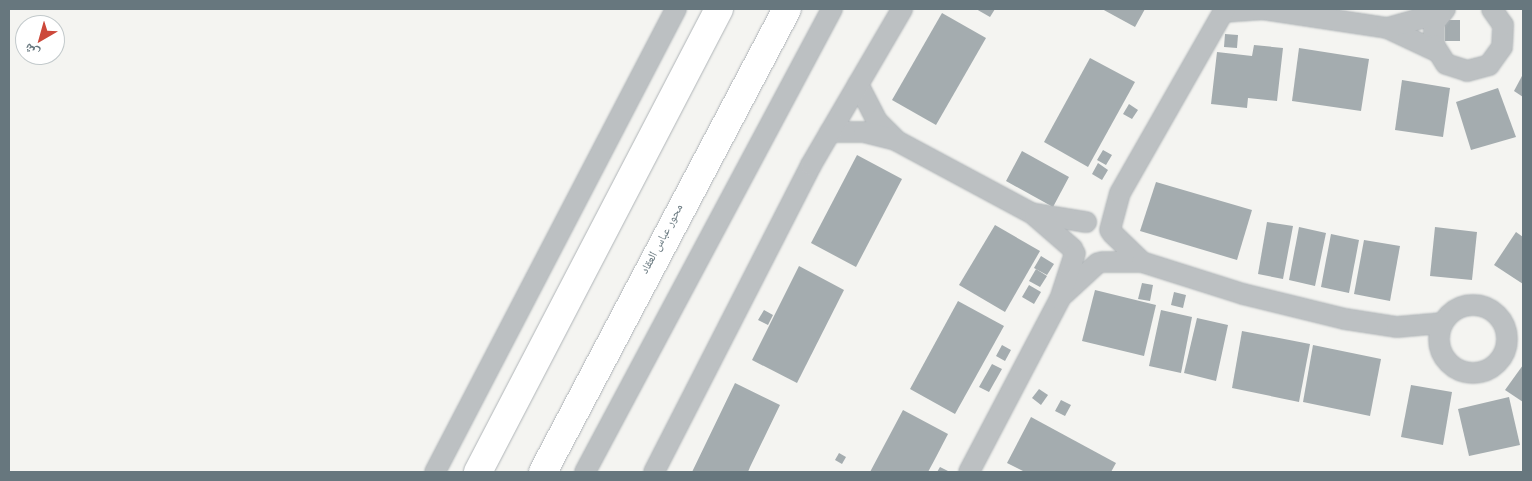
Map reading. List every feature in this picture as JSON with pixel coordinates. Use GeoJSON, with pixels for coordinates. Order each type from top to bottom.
{"type":"FeatureCollection","features":[{"type":"Feature","properties":{"kind":"main road"},"geometry":{"type":"LineString","coordinates":[[478,472],[719,9]]}},
{"type":"Feature","properties":{"kind":"main road","name":"محور عباس العقاد"},"geometry":{"type":"LineString","coordinates":[[543,472],[787,9]]}},
{"type":"Feature","properties":{"kind":"street"},"geometry":{"type":"LineString","coordinates":[[435,472],[676,9]]}},
{"type":"Feature","properties":{"kind":"street"},"geometry":{"type":"LineString","coordinates":[[586,472],[832,9]]}},
{"type":"Feature","properties":{"kind":"street"},"geometry":{"type":"LineString","coordinates":[[654,472],[830,132],[902,9]]}},
{"type":"Feature","properties":{"kind":"street"},"geometry":{"type":"LineString","coordinates":[[1060,299],[1113,250],[1111,231],[1120,193],[1224,10],[1273,10],[1387,28],[1436,51],[1456,69],[1467,71],[1489,65],[1497,57],[1504,36],[1492,9]]}},
{"type":"Feature","properties":{"kind":"street"},"geometry":{"type":"LineString","coordinates":[[1436,51],[1432,34],[1442,11]]}},
{"type":"Feature","properties":{"kind":"street"},"geometry":{"type":"LineString","coordinates":[[1387,28],[1442,11]]}},
{"type":"Feature","properties":{"kind":"street"},"geometry":{"type":"LineString","coordinates":[[858,84],[874,115],[897,141]]}},
{"type":"Feature","properties":{"kind":"street"},"geometry":{"type":"LineString","coordinates":[[830,132],[864,132],[897,141],[1031,213],[1084,262],[1142,262],[1294,308],[1397,327],[1443,323],[1458,308],[1479,306],[1497,315],[1507,345],[1497,364],[1478,373],[1457,369],[1442,354],[1397,327]]}},
{"type":"Feature","properties":{"kind":"street"},"geometry":{"type":"LineString","coordinates":[[973,469],[1060,299],[1074,251],[1074,233],[1120,193]]}},
{"type":"Feature","properties":{"kind":"street"},"geometry":{"type":"LineString","coordinates":[[1031,213],[1088,222],[1111,231],[1142,262]]}},
{"type":"Feature","properties":{"kind":"street"},"geometry":{"type":"LineString","coordinates":[[1442,354],[1443,323]]}},
{"type":"Feature","properties":{"kind":"building"},"geometry":{"type":"Polygon","coordinates":[[[976,9],[995,9],[990,17],[976,9]]]}},
{"type":"Feature","properties":{"kind":"building"},"geometry":{"type":"Polygon","coordinates":[[[1102,9],[1145,9],[1135,27],[1102,9]]]}},
{"type":"Feature","properties":{"kind":"building"},"geometry":{"type":"Polygon","coordinates":[[[942,13],[986,38],[936,125],[892,100],[942,13]]]}},
{"type":"Feature","properties":{"kind":"building"},"geometry":{"type":"Polygon","coordinates":[[[1445,20],[1460,20],[1460,41],[1445,41],[1445,20]]]}},
{"type":"Feature","properties":{"kind":"building"},"geometry":{"type":"Polygon","coordinates":[[[1225,34],[1238,35],[1237,48],[1224,47],[1225,34]]]}},
{"type":"Feature","properties":{"kind":"building"},"geometry":{"type":"Polygon","coordinates":[[[1254,45],[1283,48],[1277,101],[1248,98],[1247,108],[1211,104],[1217,52],[1252,56],[1254,45]]]}},
{"type":"Feature","properties":{"kind":"building"},"geometry":{"type":"Polygon","coordinates":[[[1299,48],[1369,59],[1361,111],[1292,101],[1299,48]]]}},
{"type":"Feature","properties":{"kind":"building"},"geometry":{"type":"Polygon","coordinates":[[[1090,58],[1135,82],[1088,167],[1044,142],[1090,58]]]}},
{"type":"Feature","properties":{"kind":"building"},"geometry":{"type":"Polygon","coordinates":[[[1523,74],[1523,97],[1514,91],[1523,74]]]}},
{"type":"Feature","properties":{"kind":"building"},"geometry":{"type":"Polygon","coordinates":[[[1402,80],[1450,88],[1443,137],[1395,130],[1402,80]]]}},
{"type":"Feature","properties":{"kind":"building"},"geometry":{"type":"Polygon","coordinates":[[[1498,88],[1516,137],[1471,150],[1456,102],[1498,88]]]}},
{"type":"Feature","properties":{"kind":"building"},"geometry":{"type":"Polygon","coordinates":[[[1129,104],[1138,110],[1132,119],[1123,114],[1129,104]]]}},
{"type":"Feature","properties":{"kind":"building"},"geometry":{"type":"Polygon","coordinates":[[[1103,150],[1112,155],[1106,165],[1097,160],[1103,150]]]}},
{"type":"Feature","properties":{"kind":"building"},"geometry":{"type":"Polygon","coordinates":[[[1022,151],[1069,177],[1053,207],[1006,181],[1022,151]]]}},
{"type":"Feature","properties":{"kind":"building"},"geometry":{"type":"Polygon","coordinates":[[[857,155],[902,179],[856,267],[811,243],[857,155]]]}},
{"type":"Feature","properties":{"kind":"building"},"geometry":{"type":"Polygon","coordinates":[[[1098,163],[1108,170],[1102,180],[1092,174],[1098,163]]]}},
{"type":"Feature","properties":{"kind":"building"},"geometry":{"type":"Polygon","coordinates":[[[1156,182],[1252,210],[1237,260],[1140,231],[1156,182]]]}},
{"type":"Feature","properties":{"kind":"building"},"geometry":{"type":"Polygon","coordinates":[[[1267,222],[1293,226],[1283,279],[1258,274],[1267,222]]]}},
{"type":"Feature","properties":{"kind":"building"},"geometry":{"type":"Polygon","coordinates":[[[995,225],[1040,251],[1005,312],[959,285],[995,225]]]}},
{"type":"Feature","properties":{"kind":"building"},"geometry":{"type":"Polygon","coordinates":[[[1299,227],[1326,233],[1315,286],[1289,280],[1299,227]]]}},
{"type":"Feature","properties":{"kind":"building"},"geometry":{"type":"Polygon","coordinates":[[[1435,227],[1477,232],[1472,280],[1430,276],[1435,227]]]}},
{"type":"Feature","properties":{"kind":"building"},"geometry":{"type":"Polygon","coordinates":[[[1516,232],[1523,237],[1523,284],[1494,265],[1516,232]]]}},
{"type":"Feature","properties":{"kind":"building"},"geometry":{"type":"Polygon","coordinates":[[[1331,234],[1359,240],[1349,293],[1321,287],[1331,234]]]}},
{"type":"Feature","properties":{"kind":"building"},"geometry":{"type":"Polygon","coordinates":[[[1364,240],[1400,246],[1390,301],[1354,294],[1364,240]]]}},
{"type":"Feature","properties":{"kind":"building"},"geometry":{"type":"Polygon","coordinates":[[[1041,256],[1054,264],[1047,275],[1034,268],[1041,256]]]}},
{"type":"Feature","properties":{"kind":"building"},"geometry":{"type":"Polygon","coordinates":[[[799,266],[844,290],[797,383],[752,360],[799,266]]]}},
{"type":"Feature","properties":{"kind":"building"},"geometry":{"type":"Polygon","coordinates":[[[1036,269],[1047,276],[1040,287],[1029,281],[1036,269]]]}},
{"type":"Feature","properties":{"kind":"building"},"geometry":{"type":"Polygon","coordinates":[[[1142,283],[1153,285],[1150,301],[1138,299],[1142,283]]]}},
{"type":"Feature","properties":{"kind":"building"},"geometry":{"type":"Polygon","coordinates":[[[1029,285],[1041,292],[1034,304],[1022,297],[1029,285]]]}},
{"type":"Feature","properties":{"kind":"building"},"geometry":{"type":"Polygon","coordinates":[[[1095,290],[1156,305],[1144,356],[1082,341],[1095,290]]]}},
{"type":"Feature","properties":{"kind":"building"},"geometry":{"type":"Polygon","coordinates":[[[1174,292],[1186,295],[1183,308],[1171,305],[1174,292]]]}},
{"type":"Feature","properties":{"kind":"building"},"geometry":{"type":"Polygon","coordinates":[[[958,301],[1004,326],[955,414],[910,389],[958,301]]]}},
{"type":"Feature","properties":{"kind":"building"},"geometry":{"type":"Polygon","coordinates":[[[764,310],[773,315],[768,325],[758,320],[764,310]]]}},
{"type":"Feature","properties":{"kind":"building"},"geometry":{"type":"Polygon","coordinates":[[[1161,310],[1192,317],[1181,373],[1149,366],[1161,310]]]}},
{"type":"Feature","properties":{"kind":"building"},"geometry":{"type":"Polygon","coordinates":[[[1197,318],[1228,325],[1216,381],[1184,373],[1197,318]]]}},
{"type":"Feature","properties":{"kind":"building"},"geometry":{"type":"Polygon","coordinates":[[[1242,331],[1310,344],[1299,402],[1232,388],[1242,331]]]}},
{"type":"Feature","properties":{"kind":"building"},"geometry":{"type":"Polygon","coordinates":[[[1002,345],[1011,350],[1005,361],[996,356],[1002,345]]]}},
{"type":"Feature","properties":{"kind":"building"},"geometry":{"type":"Polygon","coordinates":[[[1313,345],[1381,359],[1370,416],[1303,402],[1313,345]]]}},
{"type":"Feature","properties":{"kind":"building"},"geometry":{"type":"Polygon","coordinates":[[[992,364],[1002,369],[989,392],[979,387],[992,364]]]}},
{"type":"Feature","properties":{"kind":"building"},"geometry":{"type":"Polygon","coordinates":[[[1523,365],[1523,402],[1505,390],[1523,365]]]}},
{"type":"Feature","properties":{"kind":"building"},"geometry":{"type":"Polygon","coordinates":[[[735,383],[780,405],[748,472],[692,472],[735,383]]]}},
{"type":"Feature","properties":{"kind":"building"},"geometry":{"type":"Polygon","coordinates":[[[1411,385],[1452,392],[1443,445],[1401,437],[1411,385]]]}},
{"type":"Feature","properties":{"kind":"building"},"geometry":{"type":"Polygon","coordinates":[[[1039,389],[1048,395],[1041,405],[1032,398],[1039,389]]]}},
{"type":"Feature","properties":{"kind":"building"},"geometry":{"type":"Polygon","coordinates":[[[1509,397],[1520,445],[1469,456],[1458,409],[1509,397]]]}},
{"type":"Feature","properties":{"kind":"building"},"geometry":{"type":"Polygon","coordinates":[[[1061,400],[1071,405],[1065,416],[1055,411],[1061,400]]]}},
{"type":"Feature","properties":{"kind":"building"},"geometry":{"type":"Polygon","coordinates":[[[903,410],[948,434],[935,459],[928,472],[870,472],[903,410]]]}},
{"type":"Feature","properties":{"kind":"building"},"geometry":{"type":"Polygon","coordinates":[[[1031,417],[1116,463],[1111,472],[1025,472],[1007,463],[1031,417]]]}},
{"type":"Feature","properties":{"kind":"building"},"geometry":{"type":"Polygon","coordinates":[[[839,453],[846,457],[842,464],[835,460],[839,453]]]}},
{"type":"Feature","properties":{"kind":"building"},"geometry":{"type":"Polygon","coordinates":[[[940,467],[950,472],[937,472],[940,467]]]}}]}
